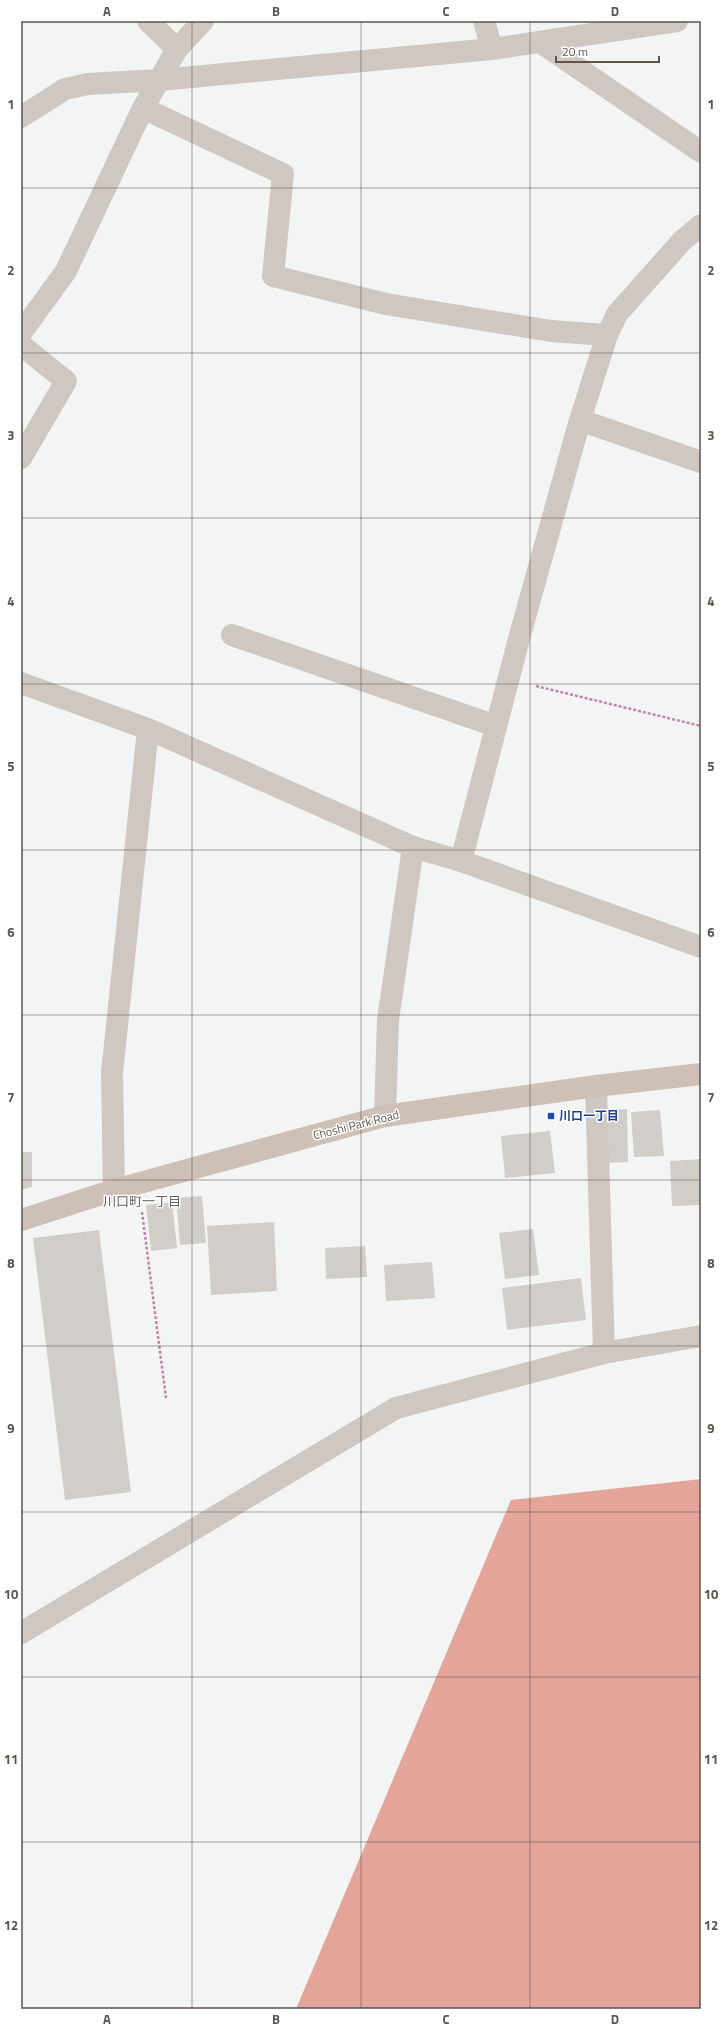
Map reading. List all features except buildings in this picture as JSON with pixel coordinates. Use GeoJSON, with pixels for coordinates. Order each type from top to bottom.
{"type":"FeatureCollection","features":[{"type":"Feature","properties":{"kind":"main road","name":"Choshi Park Road"},"geometry":{"type":"LineString","coordinates":[[21,1220],[138,1183],[385,1116],[596,1086],[701,1074]]}},
{"type":"Feature","properties":{"kind":"street"},"geometry":{"type":"LineString","coordinates":[[148,21],[177,49]]}},
{"type":"Feature","properties":{"kind":"street"},"geometry":{"type":"LineString","coordinates":[[21,333],[66,271],[143,108],[177,49],[203,21]]}},
{"type":"Feature","properties":{"kind":"street"},"geometry":{"type":"LineString","coordinates":[[484,21],[492,50]]}},
{"type":"Feature","properties":{"kind":"street"},"geometry":{"type":"LineString","coordinates":[[21,117],[65,89],[88,84],[160,80],[492,50],[677,21]]}},
{"type":"Feature","properties":{"kind":"street"},"geometry":{"type":"LineString","coordinates":[[540,42],[701,152]]}},
{"type":"Feature","properties":{"kind":"street"},"geometry":{"type":"LineString","coordinates":[[143,108],[283,174],[273,276],[386,304],[551,331],[607,335]]}},
{"type":"Feature","properties":{"kind":"street"},"geometry":{"type":"LineString","coordinates":[[461,861],[508,680],[580,420],[607,335],[617,314],[682,241],[701,225]]}},
{"type":"Feature","properties":{"kind":"street"},"geometry":{"type":"LineString","coordinates":[[21,345],[66,381],[21,458]]}},
{"type":"Feature","properties":{"kind":"street"},"geometry":{"type":"LineString","coordinates":[[580,420],[701,462]]}},
{"type":"Feature","properties":{"kind":"street"},"geometry":{"type":"LineString","coordinates":[[232,635],[496,726]]}},
{"type":"Feature","properties":{"kind":"street"},"geometry":{"type":"LineString","coordinates":[[21,683],[148,729],[414,847],[461,861],[701,947]]}},
{"type":"Feature","properties":{"kind":"street"},"geometry":{"type":"LineString","coordinates":[[114,1190],[112,1073],[148,729]]}},
{"type":"Feature","properties":{"kind":"street"},"geometry":{"type":"LineString","coordinates":[[385,1116],[388,1020],[414,847]]}},
{"type":"Feature","properties":{"kind":"street"},"geometry":{"type":"LineString","coordinates":[[596,1086],[604,1353]]}},
{"type":"Feature","properties":{"kind":"street"},"geometry":{"type":"LineString","coordinates":[[21,1633],[396,1408],[604,1353],[701,1336]]}},
{"type":"Feature","properties":{"kind":"path"},"geometry":{"type":"LineString","coordinates":[[508,680],[701,726]]}},
{"type":"Feature","properties":{"kind":"path"},"geometry":{"type":"LineString","coordinates":[[138,1183],[166,1398]]}},
{"type":"Feature","properties":{"kind":"shaded area"},"geometry":{"type":"Polygon","coordinates":[[[701,1479],[701,2009],[296,2009],[511,1500],[701,1479]]]}},
{"type":"Feature","properties":{"kind":"place","name":"川口一丁目"},"geometry":{"type":"Point","coordinates":[551,1116]}},
{"type":"Feature","properties":{"kind":"district","name":"川口町一丁目"},"geometry":{"type":"Point","coordinates":[142,1201]}}]}
